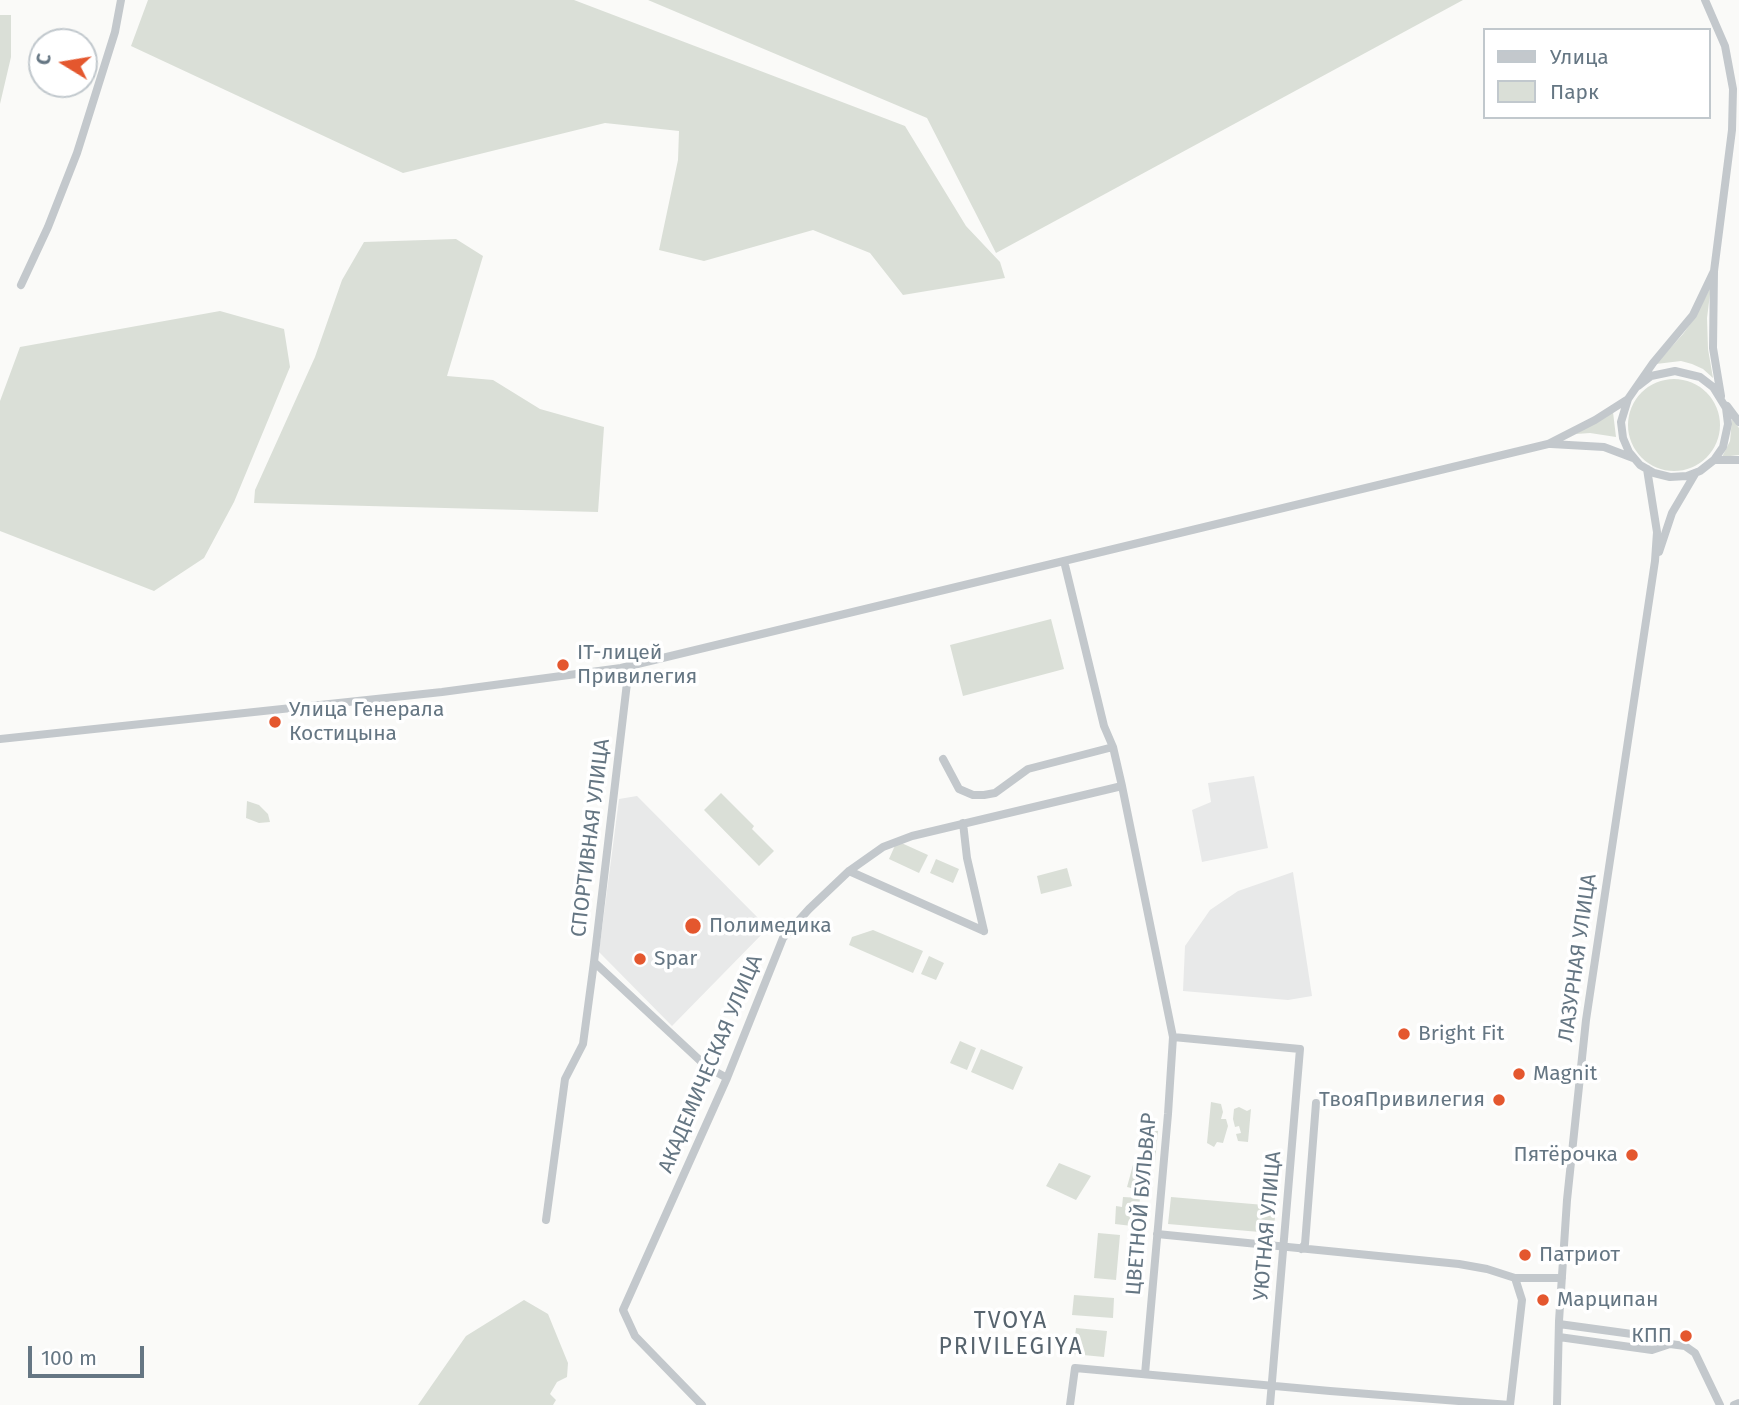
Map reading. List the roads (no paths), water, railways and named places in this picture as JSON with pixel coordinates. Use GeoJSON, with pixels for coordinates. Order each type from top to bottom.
{"type":"FeatureCollection","features":[{"type":"Feature","properties":{"kind":"street"},"geometry":{"type":"LineString","coordinates":[[21,285],[48,227],[77,153],[112,43],[121,0]]}},
{"type":"Feature","properties":{"kind":"street"},"geometry":{"type":"LineString","coordinates":[[1655,561],[1672,513],[1695,474],[1714,460],[1723,447],[1727,432],[1727,416],[1713,348],[1714,271],[1732,130],[1733,89],[1725,46],[1705,0]]}},
{"type":"Feature","properties":{"kind":"street"},"geometry":{"type":"LineString","coordinates":[[1634,459],[1622,430],[1622,414],[1628,399],[1653,363],[1693,315],[1714,271]]}},
{"type":"Feature","properties":{"kind":"street"},"geometry":{"type":"LineString","coordinates":[[1637,386],[1659,373],[1684,372],[1707,382],[1739,422]]}},
{"type":"Feature","properties":{"kind":"street"},"geometry":{"type":"LineString","coordinates":[[0,739],[529,682],[629,666],[1548,444],[1595,421],[1628,399]]}},
{"type":"Feature","properties":{"kind":"street"},"geometry":{"type":"LineString","coordinates":[[1548,444],[1604,447],[1634,459],[1647,470],[1670,477],[1695,474]]}},
{"type":"Feature","properties":{"kind":"street"},"geometry":{"type":"LineString","coordinates":[[1714,460],[1739,460]]}},
{"type":"Feature","properties":{"kind":"street"},"geometry":{"type":"LineString","coordinates":[[1647,470],[1657,532],[1655,561]]}},
{"type":"Feature","properties":{"kind":"street","name":"ЦВЕТНОЙ БУЛЬВАР"},"geometry":{"type":"LineString","coordinates":[[1064,561],[1104,726],[1113,747],[1122,786],[1172,1037],[1168,1114],[1145,1374]]}},
{"type":"Feature","properties":{"kind":"street","name":"ЛАЗУРНАЯ УЛИЦА"},"geometry":{"type":"LineString","coordinates":[[1557,1405],[1559,1324],[1570,1171],[1586,1020],[1655,561]]}},
{"type":"Feature","properties":{"kind":"street","name":"СПОРТИВНАЯ УЛИЦА"},"geometry":{"type":"LineString","coordinates":[[629,666],[594,962],[707,1067],[727,1078]]}},
{"type":"Feature","properties":{"kind":"street"},"geometry":{"type":"LineString","coordinates":[[943,759],[958,789],[973,796],[995,793],[1028,768],[1113,747]]}},
{"type":"Feature","properties":{"kind":"street","name":"АКАДЕМИЧЕСКАЯ УЛИЦА"},"geometry":{"type":"LineString","coordinates":[[702,1405],[635,1336],[623,1310],[727,1078],[783,939],[809,909],[849,872],[883,847],[912,836],[1122,786]]}},
{"type":"Feature","properties":{"kind":"street"},"geometry":{"type":"LineString","coordinates":[[849,872],[984,932],[967,858],[963,823]]}},
{"type":"Feature","properties":{"kind":"street"},"geometry":{"type":"LineString","coordinates":[[546,1220],[565,1079],[583,1044],[594,962]]}},
{"type":"Feature","properties":{"kind":"street","name":"УЮТНАЯ УЛИЦА"},"geometry":{"type":"LineString","coordinates":[[1172,1037],[1300,1049],[1270,1405]]}},
{"type":"Feature","properties":{"kind":"street"},"geometry":{"type":"LineString","coordinates":[[1301,1249],[1305,1244],[1316,1103]]}},
{"type":"Feature","properties":{"kind":"street"},"geometry":{"type":"LineString","coordinates":[[1157,1234],[1459,1264],[1515,1278],[1562,1278]]}},
{"type":"Feature","properties":{"kind":"street"},"geometry":{"type":"LineString","coordinates":[[1070,1405],[1075,1367],[1510,1405],[1522,1300],[1515,1278]]}},
{"type":"Feature","properties":{"kind":"street"},"geometry":{"type":"LineString","coordinates":[[1559,1324],[1661,1338],[1670,1344]]}},
{"type":"Feature","properties":{"kind":"street"},"geometry":{"type":"LineString","coordinates":[[1559,1337],[1652,1350],[1670,1344],[1685,1346],[1695,1353],[1720,1405]]}},
{"type":"Feature","properties":{"kind":"street"},"geometry":{"type":"LineString","coordinates":[[1734,1405],[1739,1403]]}},
{"type":"Feature","properties":{"kind":"place","name":"IT-лицей Привилегия"},"geometry":{"type":"Point","coordinates":[563,665]}},
{"type":"Feature","properties":{"kind":"place","name":"Улица Генерала Костицына"},"geometry":{"type":"Point","coordinates":[275,722]}},
{"type":"Feature","properties":{"kind":"place","name":"Полимедика"},"geometry":{"type":"Point","coordinates":[693,926]}},
{"type":"Feature","properties":{"kind":"place","name":"Spar"},"geometry":{"type":"Point","coordinates":[640,959]}},
{"type":"Feature","properties":{"kind":"place","name":"Bright Fit"},"geometry":{"type":"Point","coordinates":[1404,1034]}},
{"type":"Feature","properties":{"kind":"place","name":"Magnit"},"geometry":{"type":"Point","coordinates":[1519,1074]}},
{"type":"Feature","properties":{"kind":"place","name":"ТвояПривилегия"},"geometry":{"type":"Point","coordinates":[1499,1100]}},
{"type":"Feature","properties":{"kind":"place","name":"Пятёрочка"},"geometry":{"type":"Point","coordinates":[1632,1155]}},
{"type":"Feature","properties":{"kind":"place","name":"Патриот"},"geometry":{"type":"Point","coordinates":[1525,1255]}},
{"type":"Feature","properties":{"kind":"place","name":"Марципан"},"geometry":{"type":"Point","coordinates":[1543,1300]}},
{"type":"Feature","properties":{"kind":"place","name":"КПП"},"geometry":{"type":"Point","coordinates":[1686,1336]}},
{"type":"Feature","properties":{"kind":"district","name":"TVOYA PRIVILEGIYA"},"geometry":{"type":"Point","coordinates":[1011,1335]}}]}
